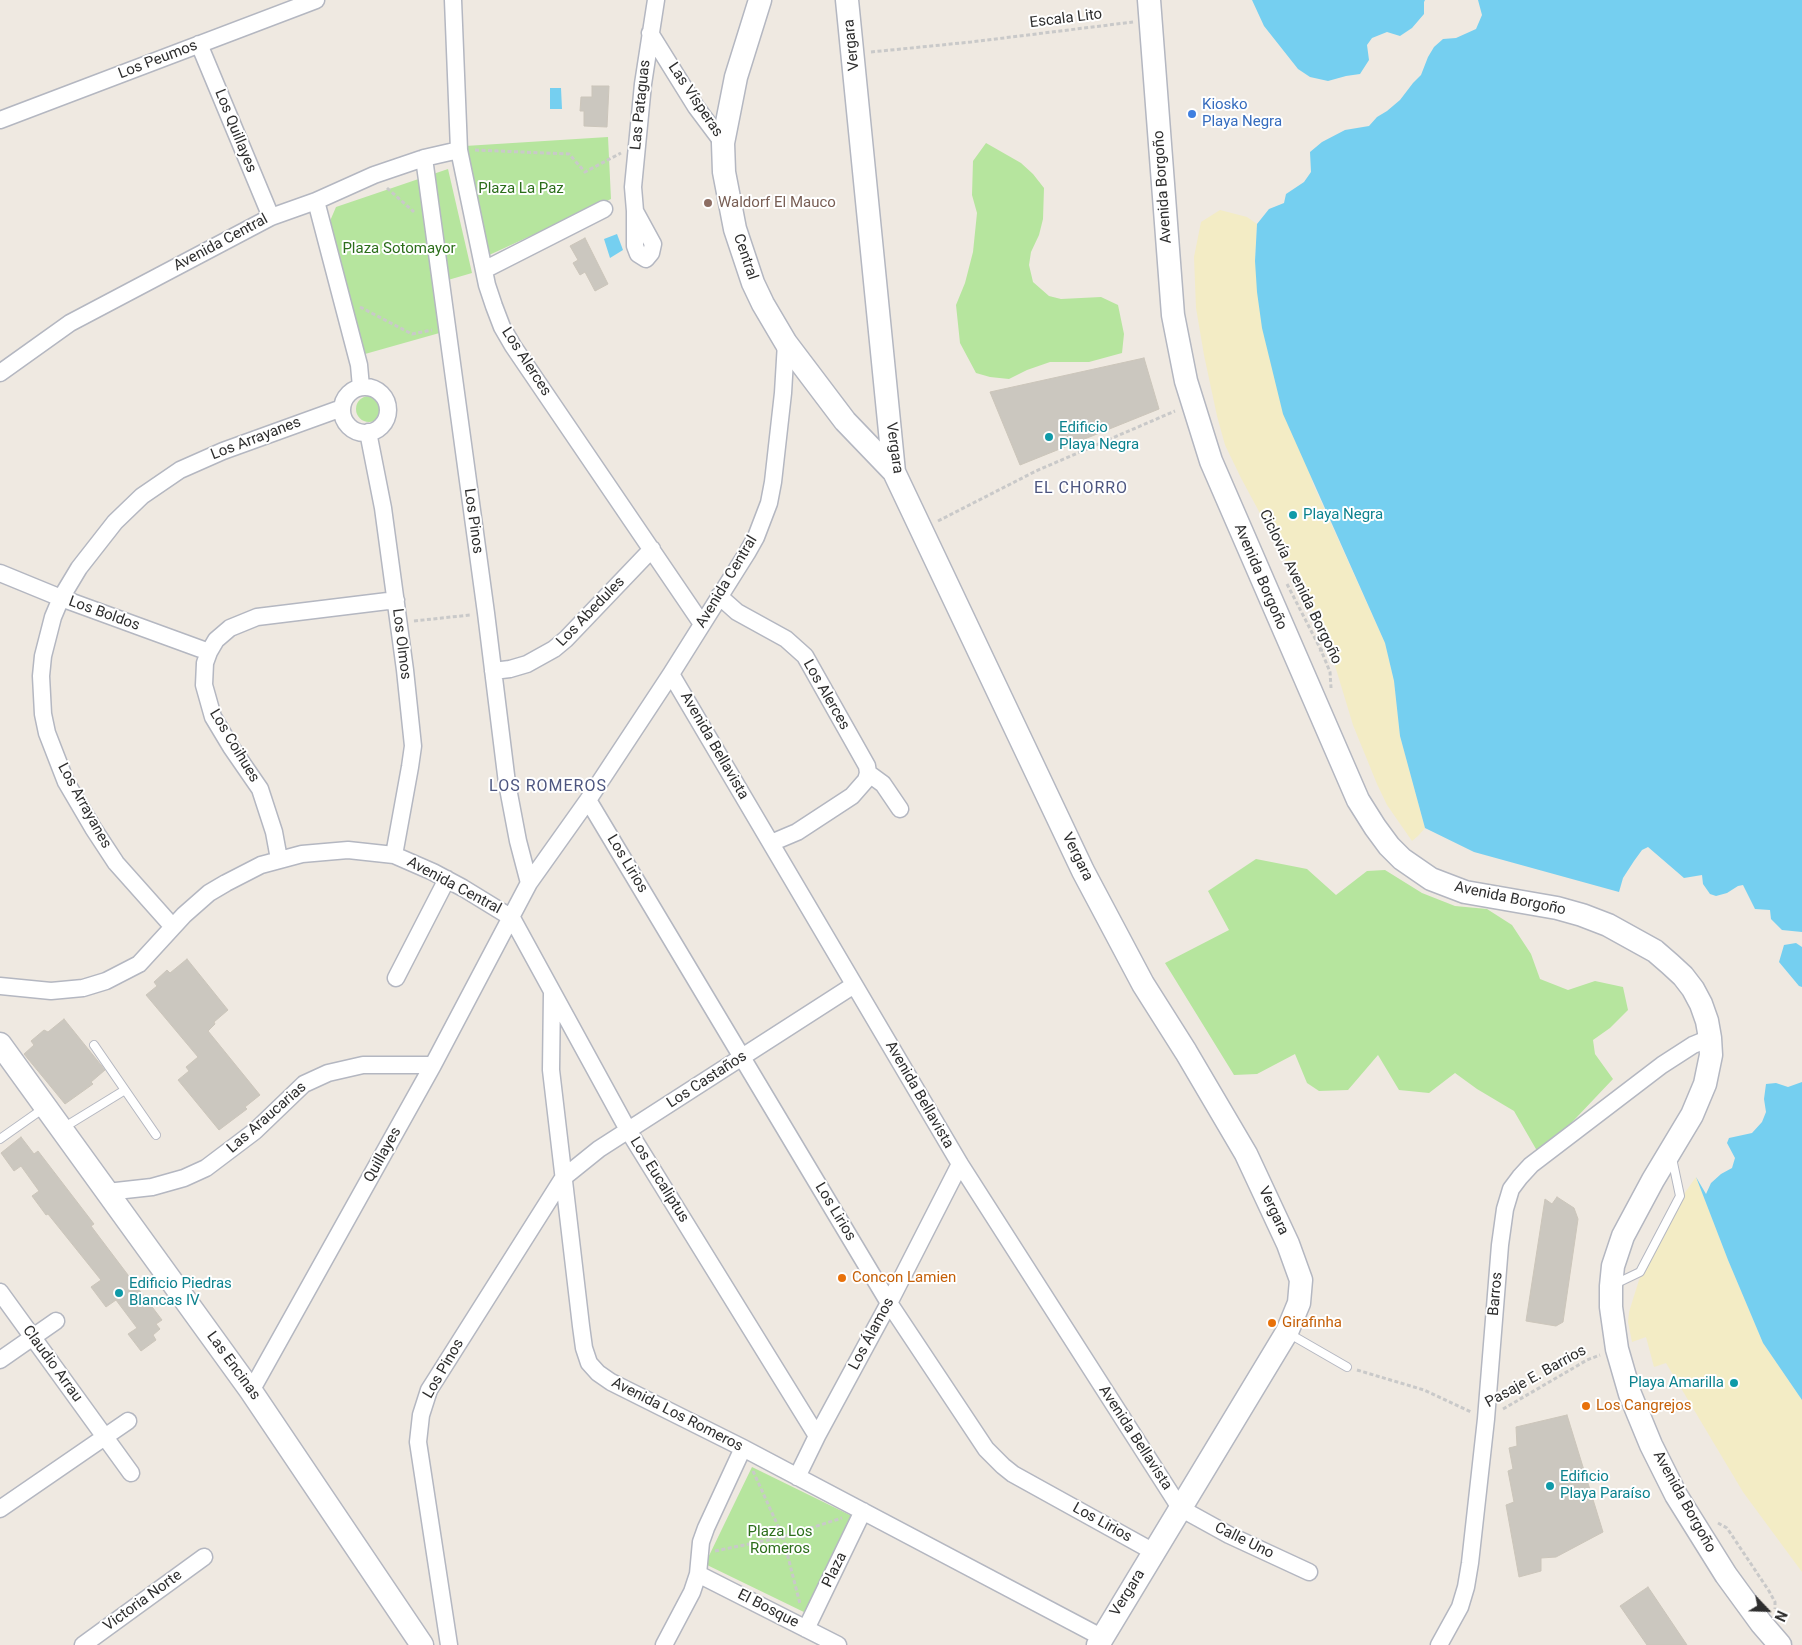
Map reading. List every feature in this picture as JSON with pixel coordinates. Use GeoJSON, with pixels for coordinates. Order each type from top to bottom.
{"type":"FeatureCollection","features":[{"type":"Feature","properties":{"kind":"street","name":"Los Peumos"},"geometry":{"type":"LineString","coordinates":[[0,120],[316,0]]}},
{"type":"Feature","properties":{"kind":"street","name":"Los Alerces"},"geometry":{"type":"LineString","coordinates":[[454,0],[459,150],[484,270],[494,306],[513,346],[702,624]]}},
{"type":"Feature","properties":{"kind":"street","name":"Las Pataguas"},"geometry":{"type":"LineString","coordinates":[[634,211],[633,187],[643,84],[656,0]]}},
{"type":"Feature","properties":{"kind":"street","name":"Central"},"geometry":{"type":"LineString","coordinates":[[760,0],[736,77],[723,143],[724,172],[734,228],[743,256],[763,304],[786,343],[845,421],[894,472]]}},
{"type":"Feature","properties":{"kind":"street","name":"Vergara"},"geometry":{"type":"LineString","coordinates":[[847,0],[894,472],[1083,871],[1143,984],[1186,1052],[1246,1154],[1267,1195],[1301,1280],[1299,1303],[1286,1332],[1154,1552],[1105,1642]]}},
{"type":"Feature","properties":{"kind":"street","name":"Avenida Borgoño"},"geometry":{"type":"LineString","coordinates":[[1149,10],[1173,315],[1192,404],[1210,461],[1358,800],[1382,837],[1402,859],[1416,870],[1448,887],[1465,892],[1541,905],[1582,915],[1616,928],[1655,951],[1683,976],[1693,989],[1704,1012],[1710,1038],[1711,1055],[1705,1084],[1692,1115],[1653,1180],[1623,1236],[1610,1286],[1610,1307],[1617,1349],[1630,1394],[1676,1495],[1726,1575],[1761,1623],[1780,1645]]}},
{"type":"Feature","properties":{"kind":"street","name":"Las Vísperas"},"geometry":{"type":"LineString","coordinates":[[650,33],[696,107],[723,143]]}},
{"type":"Feature","properties":{"kind":"street","name":"Los Quillayes"},"geometry":{"type":"LineString","coordinates":[[199,44],[271,217]]}},
{"type":"Feature","properties":{"kind":"street","name":"Avenida Central"},"geometry":{"type":"LineString","coordinates":[[0,373],[70,324],[271,217],[316,201],[374,175],[424,158],[459,150]]}},
{"type":"Feature","properties":{"kind":"street","name":"Los Pinos"},"geometry":{"type":"LineString","coordinates":[[424,158],[507,782],[518,841],[529,883]]}},
{"type":"Feature","properties":{"kind":"street"},"geometry":{"type":"LineString","coordinates":[[316,201],[359,365],[361,387]]}},
{"type":"Feature","properties":{"kind":"street"},"geometry":{"type":"LineString","coordinates":[[484,270],[604,209]]}},
{"type":"Feature","properties":{"kind":"street","name":"Avenida Central"},"geometry":{"type":"LineString","coordinates":[[0,986],[51,991],[84,988],[106,981],[139,964],[197,904],[226,882],[279,859],[302,854],[348,850],[394,855],[447,879],[491,903],[512,918],[529,883],[588,800],[671,674],[747,553],[763,520],[773,482],[782,403],[786,343]]}},
{"type":"Feature","properties":{"kind":"street"},"geometry":{"type":"LineString","coordinates":[[361,387],[368,387],[381,393],[387,406],[385,420],[375,430],[368,432],[361,432],[349,427],[342,415],[344,401],[348,394],[361,387]]}},
{"type":"Feature","properties":{"kind":"street","name":"Los Arrayanes"},"geometry":{"type":"LineString","coordinates":[[173,927],[116,863],[66,782],[47,733],[41,695],[43,656],[53,617],[61,598],[79,568],[115,522],[142,496],[180,470],[223,451],[342,408]]}},
{"type":"Feature","properties":{"kind":"street","name":"Los Olmos"},"geometry":{"type":"LineString","coordinates":[[368,432],[383,508],[413,746],[394,855]]}},
{"type":"Feature","properties":{"kind":"street","name":"Los Abedules"},"geometry":{"type":"LineString","coordinates":[[493,671],[527,664],[554,649],[566,639],[652,549]]}},
{"type":"Feature","properties":{"kind":"street","name":"Los Boldos"},"geometry":{"type":"LineString","coordinates":[[0,573],[61,598],[209,652]]}},
{"type":"Feature","properties":{"kind":"street","name":"Los Alerces"},"geometry":{"type":"LineString","coordinates":[[719,596],[737,612],[786,639],[805,656],[867,766],[868,773],[882,784],[900,809]]}},
{"type":"Feature","properties":{"kind":"street","name":"Los Coihues"},"geometry":{"type":"LineString","coordinates":[[279,859],[274,832],[260,789],[213,717],[204,685],[204,668],[209,652],[216,640],[230,628],[257,617],[285,612],[396,600]]}},
{"type":"Feature","properties":{"kind":"street","name":"Avenida Bellavista"},"geometry":{"type":"LineString","coordinates":[[671,674],[960,1164],[1180,1508]]}},
{"type":"Feature","properties":{"kind":"street"},"geometry":{"type":"LineString","coordinates":[[771,843],[797,832],[852,796],[866,780],[868,773]]}},
{"type":"Feature","properties":{"kind":"street","name":"Los Lirios"},"geometry":{"type":"LineString","coordinates":[[588,800],[889,1303],[978,1440],[994,1458],[1013,1474],[1154,1552]]}},
{"type":"Feature","properties":{"kind":"street"},"geometry":{"type":"LineString","coordinates":[[396,978],[447,879]]}},
{"type":"Feature","properties":{"kind":"street","name":"Los Eucaliptus"},"geometry":{"type":"LineString","coordinates":[[512,918],[628,1130],[817,1436]]}},
{"type":"Feature","properties":{"kind":"street","name":"Quillayes"},"geometry":{"type":"LineString","coordinates":[[251,1392],[433,1065],[512,918]]}},
{"type":"Feature","properties":{"kind":"street","name":"Los Castaños"},"geometry":{"type":"LineString","coordinates":[[563,1178],[599,1149],[854,985]]}},
{"type":"Feature","properties":{"kind":"street","name":"Avenida Los Romeros"},"geometry":{"type":"LineString","coordinates":[[552,990],[551,1070],[563,1178],[583,1341],[589,1363],[598,1374],[863,1511],[1105,1642]]}},
{"type":"Feature","properties":{"kind":"street","name":"Barros"},"geometry":{"type":"LineString","coordinates":[[1439,1645],[1460,1607],[1466,1587],[1486,1419],[1500,1245],[1505,1209],[1511,1189],[1531,1165],[1662,1065],[1693,1045],[1710,1038]]}},
{"type":"Feature","properties":{"kind":"street","name":"Las Encinas"},"geometry":{"type":"LineString","coordinates":[[0,1044],[251,1392],[422,1645]]}},
{"type":"Feature","properties":{"kind":"street","name":"Las Araucarias"},"geometry":{"type":"LineString","coordinates":[[107,1192],[152,1187],[184,1178],[206,1168],[255,1130],[304,1084],[328,1073],[363,1065],[433,1065]]}},
{"type":"Feature","properties":{"kind":"street","name":"Los Álamos"},"geometry":{"type":"LineString","coordinates":[[797,1477],[960,1164]]}},
{"type":"Feature","properties":{"kind":"street","name":"Los Pinos"},"geometry":{"type":"LineString","coordinates":[[449,1645],[418,1442],[421,1414],[427,1395],[436,1379],[563,1178]]}},
{"type":"Feature","properties":{"kind":"street","name":"Claudio Arrau"},"geometry":{"type":"LineString","coordinates":[[0,1292],[131,1473]]}},
{"type":"Feature","properties":{"kind":"street"},"geometry":{"type":"LineString","coordinates":[[0,1360],[56,1321]]}},
{"type":"Feature","properties":{"kind":"street"},"geometry":{"type":"LineString","coordinates":[[0,1509],[128,1421]]}},
{"type":"Feature","properties":{"kind":"street"},"geometry":{"type":"LineString","coordinates":[[664,1645],[692,1592],[698,1574],[699,1554],[706,1528],[743,1448]]}},
{"type":"Feature","properties":{"kind":"street","name":"Calle Uno"},"geometry":{"type":"LineString","coordinates":[[1180,1508],[1229,1535],[1309,1572]]}},
{"type":"Feature","properties":{"kind":"street","name":"Plaza"},"geometry":{"type":"LineString","coordinates":[[806,1629],[863,1511]]}},
{"type":"Feature","properties":{"kind":"street","name":"Victoria Norte"},"geometry":{"type":"LineString","coordinates":[[83,1645],[204,1558]]}},
{"type":"Feature","properties":{"kind":"street","name":"El Bosque"},"geometry":{"type":"LineString","coordinates":[[698,1574],[838,1645]]}},
{"type":"Feature","properties":{"kind":"lane"},"geometry":{"type":"LineString","coordinates":[[94,1045],[156,1135]]}},
{"type":"Feature","properties":{"kind":"lane"},"geometry":{"type":"LineString","coordinates":[[61,1128],[126,1090]]}},
{"type":"Feature","properties":{"kind":"lane"},"geometry":{"type":"LineString","coordinates":[[0,1138],[45,1107]]}},
{"type":"Feature","properties":{"kind":"lane"},"geometry":{"type":"LineString","coordinates":[[1610,1286],[1640,1272],[1680,1196],[1671,1152]]}},
{"type":"Feature","properties":{"kind":"lane"},"geometry":{"type":"LineString","coordinates":[[1286,1332],[1347,1367]]}},
{"type":"Feature","properties":{"kind":"path","name":"Escala Lito"},"geometry":{"type":"LineString","coordinates":[[852,53],[971,42],[1149,10]]}},
{"type":"Feature","properties":{"kind":"path"},"geometry":{"type":"LineString","coordinates":[[459,150],[569,154],[585,172],[637,145]]}},
{"type":"Feature","properties":{"kind":"path"},"geometry":{"type":"LineString","coordinates":[[374,175],[419,216]]}},
{"type":"Feature","properties":{"kind":"path"},"geometry":{"type":"LineString","coordinates":[[341,297],[412,334],[447,326]]}},
{"type":"Feature","properties":{"kind":"path"},"geometry":{"type":"LineString","coordinates":[[922,529],[1036,471],[1192,404]]}},
{"type":"Feature","properties":{"kind":"path","name":"Ciclovía Avenida Borgoño"},"geometry":{"type":"LineString","coordinates":[[1287,583],[1315,635],[1330,672],[1330,690]]}},
{"type":"Feature","properties":{"kind":"path"},"geometry":{"type":"LineString","coordinates":[[399,623],[486,613]]}},
{"type":"Feature","properties":{"kind":"path","name":"Pasaje E. Barrios"},"geometry":{"type":"LineString","coordinates":[[1486,1419],[1587,1360],[1617,1349]]}},
{"type":"Feature","properties":{"kind":"path"},"geometry":{"type":"LineString","coordinates":[[1347,1367],[1424,1390],[1486,1419]]}},
{"type":"Feature","properties":{"kind":"path"},"geometry":{"type":"LineString","coordinates":[[743,1448],[783,1537],[806,1629]]}},
{"type":"Feature","properties":{"kind":"path"},"geometry":{"type":"LineString","coordinates":[[699,1554],[783,1537],[863,1511]]}},
{"type":"Feature","properties":{"kind":"path"},"geometry":{"type":"LineString","coordinates":[[1711,1520],[1727,1528],[1770,1591],[1775,1602],[1775,1617]]}},
{"type":"Feature","properties":{"kind":"green space","name":"Plaza La Paz"},"geometry":{"type":"Polygon","coordinates":[[[608,137],[611,199],[487,256],[465,146],[608,137]]]}},
{"type":"Feature","properties":{"kind":"green space"},"geometry":{"type":"Polygon","coordinates":[[[986,143],[1021,163],[1044,188],[1043,219],[1039,235],[1031,252],[1029,265],[1033,282],[1049,296],[1061,299],[1101,297],[1118,305],[1124,334],[1122,353],[1089,362],[1050,362],[1009,379],[976,373],[960,343],[956,305],[965,283],[973,252],[977,213],[972,195],[973,161],[986,143]]]}},
{"type":"Feature","properties":{"kind":"green space","name":"Plaza Sotomayor"},"geometry":{"type":"Polygon","coordinates":[[[448,169],[472,273],[448,280],[443,332],[365,354],[330,221],[336,207],[448,169]]]}},
{"type":"Feature","properties":{"kind":"green space"},"geometry":{"type":"Polygon","coordinates":[[[369,396],[378,400],[382,409],[378,418],[369,422],[360,418],[356,409],[360,400],[369,396]]]}},
{"type":"Feature","properties":{"kind":"green space"},"geometry":{"type":"Polygon","coordinates":[[[1256,859],[1307,869],[1336,895],[1367,871],[1385,870],[1422,893],[1455,906],[1487,909],[1512,925],[1531,954],[1540,979],[1568,990],[1595,981],[1623,987],[1628,1010],[1610,1028],[1593,1040],[1595,1054],[1613,1079],[1540,1156],[1514,1111],[1477,1089],[1455,1073],[1429,1093],[1399,1090],[1378,1055],[1348,1090],[1319,1091],[1307,1083],[1295,1054],[1257,1074],[1234,1075],[1165,963],[1229,930],[1208,891],[1256,859]]]}},
{"type":"Feature","properties":{"kind":"green space","name":"Plaza Los Romeros"},"geometry":{"type":"Polygon","coordinates":[[[752,1467],[854,1517],[808,1614],[705,1564],[752,1467]]]}},
{"type":"Feature","properties":{"kind":"sand","name":"Playa Negra"},"geometry":{"type":"Polygon","coordinates":[[[1220,210],[1247,217],[1257,224],[1255,261],[1313,484],[1385,643],[1394,681],[1400,736],[1425,828],[1412,841],[1387,805],[1377,784],[1353,725],[1326,636],[1225,445],[1204,355],[1196,308],[1194,257],[1201,222],[1220,210]]]}},
{"type":"Feature","properties":{"kind":"sand","name":"Playa Amarilla"},"geometry":{"type":"Polygon","coordinates":[[[1696,1177],[1763,1343],[1802,1400],[1802,1572],[1743,1492],[1666,1363],[1654,1367],[1646,1337],[1632,1342],[1628,1322],[1629,1312],[1639,1280],[1653,1247],[1679,1201],[1696,1177]]]}},
{"type":"Feature","properties":{"kind":"water"},"geometry":{"type":"Polygon","coordinates":[[[1252,0],[1425,0],[1424,14],[1412,28],[1400,36],[1387,32],[1372,38],[1367,45],[1369,60],[1360,74],[1328,81],[1310,77],[1298,69],[1264,26],[1252,0]]]}},
{"type":"Feature","properties":{"kind":"water"},"geometry":{"type":"Polygon","coordinates":[[[1478,0],[1802,0],[1802,932],[1782,930],[1771,919],[1770,910],[1755,909],[1743,885],[1716,896],[1710,894],[1703,884],[1702,875],[1684,878],[1648,847],[1642,850],[1623,878],[1619,892],[1474,852],[1425,828],[1400,736],[1394,681],[1385,643],[1283,414],[1262,328],[1257,292],[1255,261],[1257,224],[1269,209],[1284,203],[1286,194],[1304,182],[1311,172],[1310,152],[1322,142],[1345,130],[1369,126],[1377,117],[1400,100],[1421,75],[1434,47],[1443,39],[1456,38],[1476,29],[1482,15],[1478,0]]]}},
{"type":"Feature","properties":{"kind":"water"},"geometry":{"type":"Polygon","coordinates":[[[550,88],[561,88],[562,109],[550,109],[550,88]]]}},
{"type":"Feature","properties":{"kind":"water"},"geometry":{"type":"Polygon","coordinates":[[[617,234],[623,250],[610,258],[604,239],[617,234]]]}},
{"type":"Feature","properties":{"kind":"water"},"geometry":{"type":"Polygon","coordinates":[[[1796,943],[1802,947],[1802,987],[1799,986],[1779,962],[1784,945],[1796,943]]]}},
{"type":"Feature","properties":{"kind":"water"},"geometry":{"type":"Polygon","coordinates":[[[1802,1082],[1802,1400],[1763,1343],[1696,1177],[1706,1194],[1711,1183],[1721,1174],[1732,1168],[1735,1158],[1727,1143],[1729,1138],[1752,1133],[1762,1122],[1766,1112],[1764,1099],[1766,1084],[1776,1083],[1788,1087],[1802,1082]]]}},
{"type":"Feature","properties":{"kind":"building"},"geometry":{"type":"Polygon","coordinates":[[[592,86],[609,86],[607,127],[584,126],[584,111],[580,111],[581,97],[592,97],[592,86]]]}},
{"type":"Feature","properties":{"kind":"building"},"geometry":{"type":"Polygon","coordinates":[[[585,238],[608,284],[595,291],[585,272],[580,275],[573,263],[578,260],[570,246],[585,238]]]}},
{"type":"Feature","properties":{"kind":"building","name":"Edificio Playa Negra"},"geometry":{"type":"Polygon","coordinates":[[[1144,358],[1159,409],[1020,465],[990,392],[1144,358]]]}},
{"type":"Feature","properties":{"kind":"building"},"geometry":{"type":"Polygon","coordinates":[[[187,959],[228,1010],[214,1022],[215,1024],[208,1031],[260,1095],[245,1107],[247,1109],[219,1130],[178,1080],[189,1071],[186,1067],[198,1057],[146,995],[157,986],[154,982],[167,970],[170,973],[187,959]]]}},
{"type":"Feature","properties":{"kind":"building"},"geometry":{"type":"Polygon","coordinates":[[[64,1019],[105,1070],[91,1082],[93,1084],[65,1104],[24,1054],[34,1045],[31,1041],[44,1030],[48,1032],[64,1019]]]}},
{"type":"Feature","properties":{"kind":"building"},"geometry":{"type":"Polygon","coordinates":[[[21,1137],[34,1154],[38,1151],[94,1224],[91,1226],[162,1320],[156,1324],[160,1329],[153,1335],[156,1340],[141,1351],[128,1334],[137,1328],[116,1300],[106,1307],[91,1287],[101,1280],[32,1196],[39,1191],[21,1166],[14,1171],[1,1153],[21,1137]]]}},
{"type":"Feature","properties":{"kind":"building"},"geometry":{"type":"Polygon","coordinates":[[[1557,1197],[1574,1208],[1578,1219],[1563,1322],[1556,1326],[1526,1321],[1545,1199],[1552,1204],[1557,1197]]]}},
{"type":"Feature","properties":{"kind":"building","name":"Edificio Playa Paraíso"},"geometry":{"type":"Polygon","coordinates":[[[1567,1415],[1603,1532],[1556,1557],[1541,1558],[1541,1571],[1519,1577],[1506,1505],[1514,1502],[1508,1471],[1513,1469],[1509,1448],[1517,1446],[1516,1427],[1567,1415]]]}},
{"type":"Feature","properties":{"kind":"building"},"geometry":{"type":"Polygon","coordinates":[[[1648,1587],[1687,1645],[1647,1645],[1620,1606],[1648,1587]]]}},
{"type":"Feature","properties":{"kind":"place","name":"Kiosko Playa Negra"},"geometry":{"type":"Point","coordinates":[1192,114]}},
{"type":"Feature","properties":{"kind":"place","name":"Waldorf El Mauco"},"geometry":{"type":"Point","coordinates":[708,203]}},
{"type":"Feature","properties":{"kind":"place","name":"Edificio Playa Negra"},"geometry":{"type":"Point","coordinates":[1049,437]}},
{"type":"Feature","properties":{"kind":"place","name":"Playa Negra"},"geometry":{"type":"Point","coordinates":[1293,515]}},
{"type":"Feature","properties":{"kind":"place","name":"Concon Lamien"},"geometry":{"type":"Point","coordinates":[842,1278]}},
{"type":"Feature","properties":{"kind":"place","name":"Edificio Piedras Blancas IV"},"geometry":{"type":"Point","coordinates":[119,1293]}},
{"type":"Feature","properties":{"kind":"place","name":"Girafinha"},"geometry":{"type":"Point","coordinates":[1272,1323]}},
{"type":"Feature","properties":{"kind":"place","name":"Playa Amarilla"},"geometry":{"type":"Point","coordinates":[1734,1383]}},
{"type":"Feature","properties":{"kind":"place","name":"Los Cangrejos"},"geometry":{"type":"Point","coordinates":[1586,1406]}},
{"type":"Feature","properties":{"kind":"place","name":"Edificio Playa Paraíso"},"geometry":{"type":"Point","coordinates":[1550,1486]}},
{"type":"Feature","properties":{"kind":"district","name":"EL CHORRO"},"geometry":{"type":"Point","coordinates":[1081,489]}},
{"type":"Feature","properties":{"kind":"district","name":"LOS ROMEROS"},"geometry":{"type":"Point","coordinates":[548,787]}}]}
